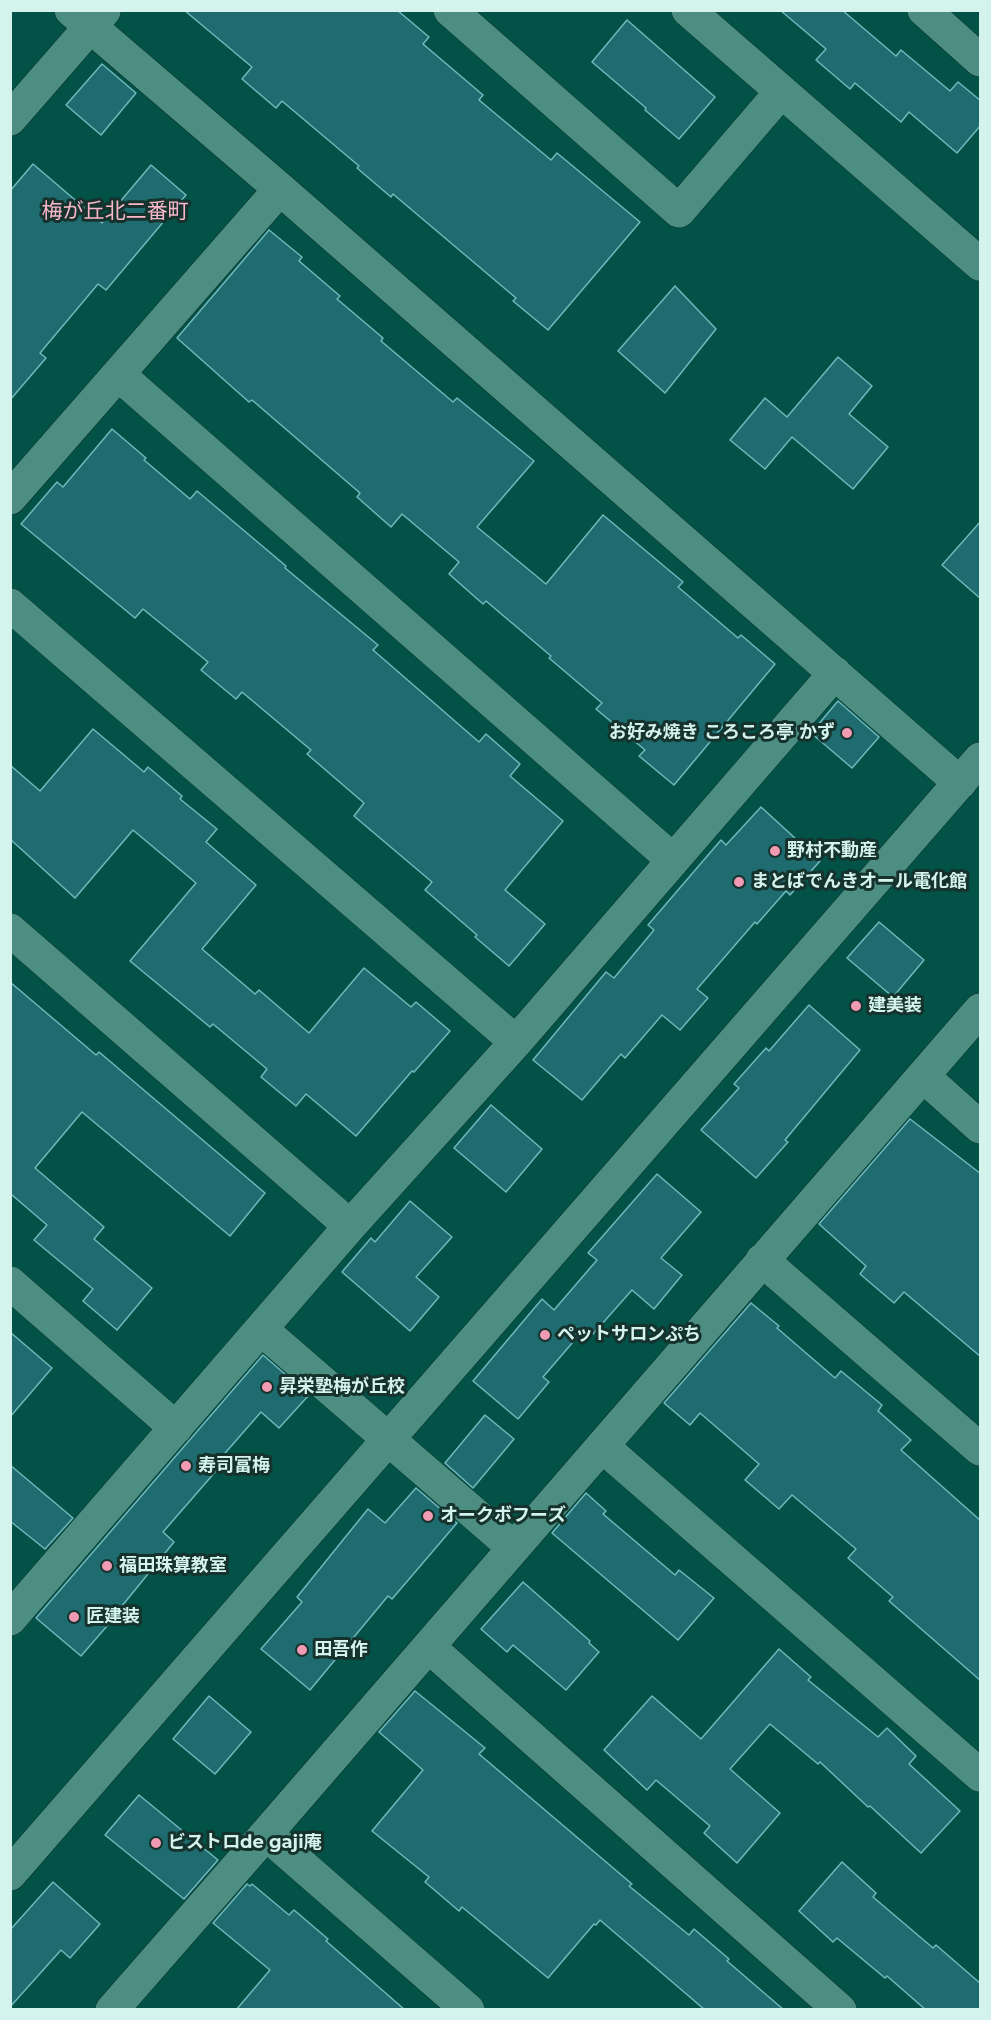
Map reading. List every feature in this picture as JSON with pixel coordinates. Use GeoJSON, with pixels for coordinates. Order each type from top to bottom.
{"type":"FeatureCollection","features":[{"type":"Feature","properties":{"kind":"street"},"geometry":{"type":"LineString","coordinates":[[450,10],[679,211],[781,92]]}},
{"type":"Feature","properties":{"kind":"street"},"geometry":{"type":"LineString","coordinates":[[688,10],[981,264]]}},
{"type":"Feature","properties":{"kind":"street"},"geometry":{"type":"LineString","coordinates":[[924,10],[981,60]]}},
{"type":"Feature","properties":{"kind":"street"},"geometry":{"type":"LineString","coordinates":[[10,119],[88,16],[280,189],[835,673],[970,771],[10,1874]]}},
{"type":"Feature","properties":{"kind":"street"},"geometry":{"type":"LineString","coordinates":[[10,498],[280,189]]}},
{"type":"Feature","properties":{"kind":"street"},"geometry":{"type":"LineString","coordinates":[[119,375],[673,860]]}},
{"type":"Feature","properties":{"kind":"street"},"geometry":{"type":"LineString","coordinates":[[10,605],[516,1042]]}},
{"type":"Feature","properties":{"kind":"street"},"geometry":{"type":"LineString","coordinates":[[12,1614],[350,1227],[516,1042],[835,673]]}},
{"type":"Feature","properties":{"kind":"street"},"geometry":{"type":"LineString","coordinates":[[10,930],[350,1227]]}},
{"type":"Feature","properties":{"kind":"street"},"geometry":{"type":"LineString","coordinates":[[111,2010],[981,1010]]}},
{"type":"Feature","properties":{"kind":"street"},"geometry":{"type":"LineString","coordinates":[[923,1076],[981,1127]]}},
{"type":"Feature","properties":{"kind":"street"},"geometry":{"type":"LineString","coordinates":[[762,1260],[981,1449]]}},
{"type":"Feature","properties":{"kind":"street"},"geometry":{"type":"LineString","coordinates":[[10,1283],[176,1428]]}},
{"type":"Feature","properties":{"kind":"street"},"geometry":{"type":"LineString","coordinates":[[261,1329],[514,1548]]}},
{"type":"Feature","properties":{"kind":"street"},"geometry":{"type":"LineString","coordinates":[[602,1446],[981,1775]]}},
{"type":"Feature","properties":{"kind":"street"},"geometry":{"type":"LineString","coordinates":[[429,1647],[840,2010]]}},
{"type":"Feature","properties":{"kind":"street"},"geometry":{"type":"LineString","coordinates":[[266,1834],[468,2010]]}},
{"type":"Feature","properties":{"kind":"building"},"geometry":{"type":"Polygon","coordinates":[[[184,10],[397,10],[429,37],[423,44],[483,95],[479,100],[551,160],[557,153],[640,222],[548,330],[513,301],[516,298],[393,194],[391,197],[357,168],[359,166],[282,101],[276,108],[242,79],[252,67],[184,10]]]}},
{"type":"Feature","properties":{"kind":"building"},"geometry":{"type":"Polygon","coordinates":[[[780,10],[842,10],[896,56],[901,50],[950,91],[958,82],[981,101],[981,125],[957,153],[909,112],[901,122],[855,83],[850,89],[816,60],[826,49],[780,10]]]}},
{"type":"Feature","properties":{"kind":"building"},"geometry":{"type":"Polygon","coordinates":[[[627,20],[715,97],[679,139],[592,62],[627,20]]]}},
{"type":"Feature","properties":{"kind":"building"},"geometry":{"type":"Polygon","coordinates":[[[102,64],[136,93],[101,135],[66,105],[102,64]]]}},
{"type":"Feature","properties":{"kind":"building"},"geometry":{"type":"Polygon","coordinates":[[[33,164],[102,223],[151,165],[186,195],[106,290],[98,284],[40,353],[46,358],[10,400],[10,191],[33,164]]]}},
{"type":"Feature","properties":{"kind":"building"},"geometry":{"type":"Polygon","coordinates":[[[269,230],[302,257],[299,261],[340,296],[337,299],[383,338],[381,341],[453,402],[457,398],[534,461],[477,527],[546,584],[603,515],[683,582],[678,587],[738,638],[741,635],[775,664],[674,785],[639,756],[645,750],[596,709],[602,703],[486,601],[483,604],[449,574],[459,562],[402,514],[391,527],[357,497],[360,493],[252,400],[249,402],[177,338],[269,230]]]}},
{"type":"Feature","properties":{"kind":"building"},"geometry":{"type":"Polygon","coordinates":[[[675,286],[716,329],[665,393],[618,351],[675,286]]]}},
{"type":"Feature","properties":{"kind":"building"},"geometry":{"type":"Polygon","coordinates":[[[838,357],[872,386],[849,414],[888,447],[853,489],[792,437],[765,469],[730,440],[765,398],[787,417],[838,357]]]}},
{"type":"Feature","properties":{"kind":"building"},"geometry":{"type":"Polygon","coordinates":[[[112,429],[190,499],[197,491],[286,566],[285,568],[378,645],[373,650],[479,742],[486,734],[520,764],[510,776],[563,821],[505,890],[545,924],[509,966],[425,890],[432,882],[354,816],[364,803],[307,754],[311,750],[242,692],[236,699],[201,670],[208,662],[143,609],[135,618],[21,524],[57,482],[63,487],[112,429]]]}},
{"type":"Feature","properties":{"kind":"building"},"geometry":{"type":"Polygon","coordinates":[[[981,521],[981,599],[942,565],[981,521]]]}},
{"type":"Feature","properties":{"kind":"building","name":"お好み焼き ころころ亭 かず"},"geometry":{"type":"Polygon","coordinates":[[[838,701],[879,737],[852,768],[811,733],[838,701]]]}},
{"type":"Feature","properties":{"kind":"building"},"geometry":{"type":"Polygon","coordinates":[[[93,729],[144,772],[148,767],[182,796],[180,799],[217,829],[206,842],[256,885],[202,949],[255,994],[259,990],[309,1033],[364,968],[411,1007],[416,1002],[450,1031],[356,1136],[306,1094],[296,1106],[261,1077],[267,1069],[213,1024],[210,1027],[130,961],[196,883],[133,830],[75,898],[10,839],[10,765],[40,791],[93,729]]]}},
{"type":"Feature","properties":{"kind":"building"},"geometry":{"type":"Polygon","coordinates":[[[761,807],[820,861],[790,895],[786,891],[757,924],[755,922],[697,989],[708,998],[680,1030],[662,1015],[625,1058],[621,1054],[582,1100],[533,1060],[606,972],[614,978],[654,930],[648,925],[721,840],[726,845],[761,807]]]}},
{"type":"Feature","properties":{"kind":"building"},"geometry":{"type":"Polygon","coordinates":[[[879,922],[924,960],[893,997],[847,958],[879,922]]]}},
{"type":"Feature","properties":{"kind":"building"},"geometry":{"type":"Polygon","coordinates":[[[10,982],[96,1055],[99,1052],[265,1193],[230,1236],[82,1112],[35,1168],[104,1227],[94,1239],[152,1288],[117,1330],[83,1301],[93,1289],[34,1240],[47,1225],[12,1195],[10,1197],[10,982]]]}},
{"type":"Feature","properties":{"kind":"building"},"geometry":{"type":"Polygon","coordinates":[[[809,1005],[860,1050],[785,1140],[788,1142],[756,1178],[701,1130],[739,1088],[734,1084],[766,1048],[769,1051],[809,1005]]]}},
{"type":"Feature","properties":{"kind":"building"},"geometry":{"type":"Polygon","coordinates":[[[491,1105],[542,1149],[506,1192],[454,1148],[491,1105]]]}},
{"type":"Feature","properties":{"kind":"building"},"geometry":{"type":"Polygon","coordinates":[[[910,1119],[981,1174],[981,1357],[904,1292],[894,1303],[860,1274],[866,1266],[819,1224],[910,1119]]]}},
{"type":"Feature","properties":{"kind":"building"},"geometry":{"type":"Polygon","coordinates":[[[657,1174],[701,1212],[661,1258],[682,1275],[654,1309],[632,1290],[593,1334],[585,1328],[543,1377],[549,1382],[518,1419],[473,1381],[542,1299],[554,1310],[597,1260],[588,1253],[657,1174]]]}},
{"type":"Feature","properties":{"kind":"building"},"geometry":{"type":"Polygon","coordinates":[[[410,1201],[452,1237],[416,1277],[439,1297],[410,1331],[342,1272],[371,1238],[375,1242],[410,1201]]]}},
{"type":"Feature","properties":{"kind":"building"},"geometry":{"type":"Polygon","coordinates":[[[751,1303],[835,1378],[841,1371],[882,1405],[878,1411],[911,1440],[901,1450],[981,1521],[981,1681],[889,1601],[893,1597],[848,1558],[856,1549],[792,1495],[779,1509],[745,1480],[759,1464],[700,1413],[690,1425],[664,1403],[751,1303]]]}},
{"type":"Feature","properties":{"kind":"building"},"geometry":{"type":"Polygon","coordinates":[[[10,1332],[52,1368],[10,1417],[10,1332]]]}},
{"type":"Feature","properties":{"kind":"building"},"geometry":{"type":"Polygon","coordinates":[[[263,1355],[309,1395],[279,1428],[261,1412],[219,1460],[223,1463],[163,1532],[174,1542],[81,1656],[36,1618],[263,1355]]]}},
{"type":"Feature","properties":{"kind":"building"},"geometry":{"type":"Polygon","coordinates":[[[485,1415],[514,1439],[473,1488],[445,1463],[485,1415]]]}},
{"type":"Feature","properties":{"kind":"building"},"geometry":{"type":"Polygon","coordinates":[[[10,1465],[73,1518],[45,1549],[10,1521],[10,1465]]]}},
{"type":"Feature","properties":{"kind":"building"},"geometry":{"type":"Polygon","coordinates":[[[416,1488],[457,1523],[392,1599],[388,1596],[310,1690],[261,1649],[302,1602],[297,1597],[368,1509],[385,1523],[416,1488]]]}},
{"type":"Feature","properties":{"kind":"building"},"geometry":{"type":"Polygon","coordinates":[[[586,1493],[606,1511],[603,1514],[675,1575],[679,1570],[714,1598],[678,1640],[552,1533],[586,1493]]]}},
{"type":"Feature","properties":{"kind":"building"},"geometry":{"type":"Polygon","coordinates":[[[523,1582],[590,1641],[589,1643],[599,1652],[566,1690],[513,1645],[507,1652],[481,1629],[523,1582]]]}},
{"type":"Feature","properties":{"kind":"building"},"geometry":{"type":"Polygon","coordinates":[[[779,1649],[811,1677],[808,1680],[878,1737],[887,1728],[916,1756],[909,1764],[960,1811],[921,1853],[820,1762],[818,1764],[770,1724],[730,1769],[780,1813],[737,1863],[704,1833],[710,1826],[656,1780],[647,1790],[604,1750],[652,1696],[701,1739],[779,1649]]]}},
{"type":"Feature","properties":{"kind":"building"},"geometry":{"type":"Polygon","coordinates":[[[415,1691],[485,1748],[479,1754],[632,1884],[629,1886],[689,1935],[694,1929],[784,2010],[705,2010],[600,1920],[548,1978],[462,1907],[459,1911],[425,1882],[429,1877],[372,1831],[423,1770],[379,1732],[415,1691]]]}},
{"type":"Feature","properties":{"kind":"building"},"geometry":{"type":"Polygon","coordinates":[[[209,1696],[251,1732],[215,1774],[173,1739],[209,1696]]]}},
{"type":"Feature","properties":{"kind":"building","name":"ビストロde gaji庵"},"geometry":{"type":"Polygon","coordinates":[[[139,1795],[218,1860],[184,1899],[105,1835],[139,1795]]]}},
{"type":"Feature","properties":{"kind":"building"},"geometry":{"type":"Polygon","coordinates":[[[842,1862],[876,1893],[873,1897],[933,1948],[936,1945],[981,1984],[981,2010],[926,2010],[887,1976],[885,1978],[837,1938],[833,1942],[799,1911],[842,1862]]]}},
{"type":"Feature","properties":{"kind":"building"},"geometry":{"type":"Polygon","coordinates":[[[53,1882],[100,1924],[70,1958],[61,1950],[10,2007],[10,1930],[53,1882]]]}},
{"type":"Feature","properties":{"kind":"building"},"geometry":{"type":"Polygon","coordinates":[[[247,1884],[250,1886],[252,1884],[289,1915],[294,1910],[405,2010],[236,2010],[270,1970],[213,1923],[247,1884]]]}},
{"type":"Feature","properties":{"kind":"place","name":"お好み焼き ころころ亭 かず"},"geometry":{"type":"Point","coordinates":[847,733]}},
{"type":"Feature","properties":{"kind":"place","name":"野村不動産"},"geometry":{"type":"Point","coordinates":[775,851]}},
{"type":"Feature","properties":{"kind":"place","name":"まとばでんきオール電化館"},"geometry":{"type":"Point","coordinates":[739,882]}},
{"type":"Feature","properties":{"kind":"place","name":"建美装"},"geometry":{"type":"Point","coordinates":[856,1006]}},
{"type":"Feature","properties":{"kind":"place","name":"ペットサロンぷち"},"geometry":{"type":"Point","coordinates":[545,1335]}},
{"type":"Feature","properties":{"kind":"place","name":"昇栄塾梅が丘校"},"geometry":{"type":"Point","coordinates":[267,1387]}},
{"type":"Feature","properties":{"kind":"place","name":"寿司富梅"},"geometry":{"type":"Point","coordinates":[186,1466]}},
{"type":"Feature","properties":{"kind":"place","name":"オークボフーズ"},"geometry":{"type":"Point","coordinates":[428,1516]}},
{"type":"Feature","properties":{"kind":"place","name":"福田珠算教室"},"geometry":{"type":"Point","coordinates":[107,1566]}},
{"type":"Feature","properties":{"kind":"place","name":"匠建装"},"geometry":{"type":"Point","coordinates":[74,1617]}},
{"type":"Feature","properties":{"kind":"place","name":"田吾作"},"geometry":{"type":"Point","coordinates":[302,1650]}},
{"type":"Feature","properties":{"kind":"place","name":"ビストロde gaji庵"},"geometry":{"type":"Point","coordinates":[156,1843]}},
{"type":"Feature","properties":{"kind":"district","name":"梅が丘北二番町"},"geometry":{"type":"Point","coordinates":[115,212]}}]}
